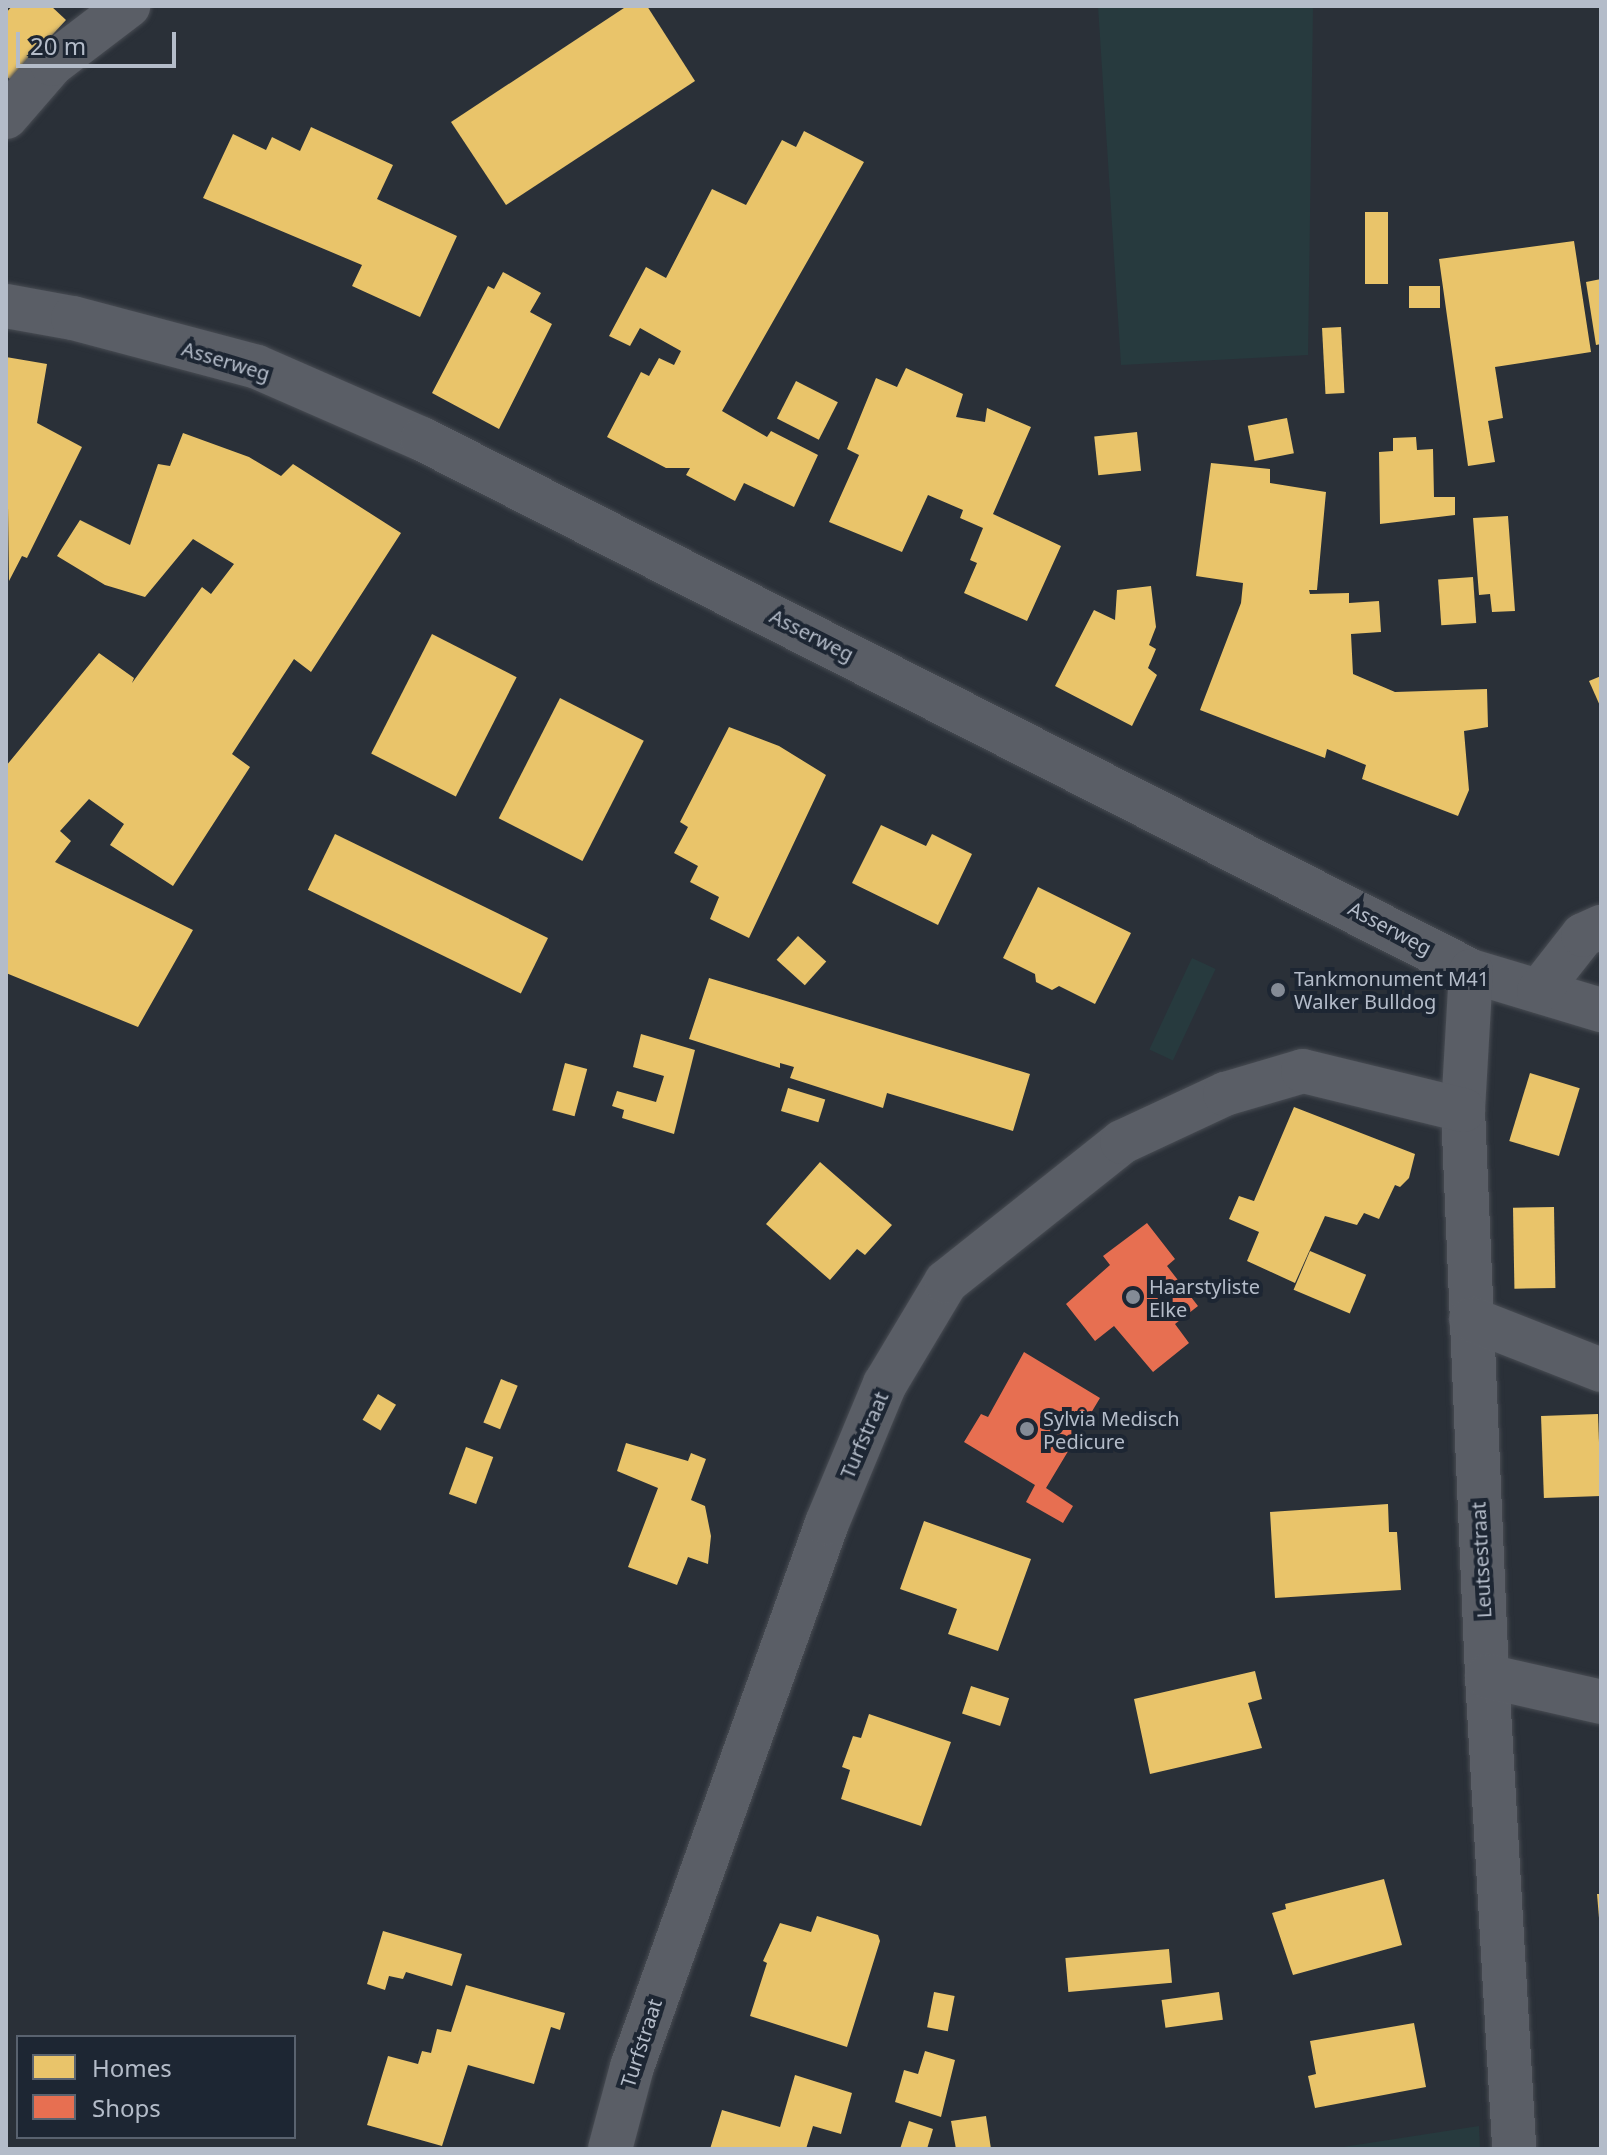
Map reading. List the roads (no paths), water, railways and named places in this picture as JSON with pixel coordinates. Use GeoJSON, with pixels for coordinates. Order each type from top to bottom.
{"type":"FeatureCollection","features":[{"type":"Feature","properties":{"kind":"street"},"geometry":{"type":"LineString","coordinates":[[6,117],[52,64],[128,6]]}},
{"type":"Feature","properties":{"kind":"street","name":"Asserweg"},"geometry":{"type":"LineString","coordinates":[[6,306],[73,318],[257,367],[422,439],[1471,971],[1601,1010]]}},
{"type":"Feature","properties":{"kind":"street"},"geometry":{"type":"LineString","coordinates":[[1539,991],[1583,935],[1601,927]]}},
{"type":"Feature","properties":{"kind":"street","name":"Leutsestraat"},"geometry":{"type":"LineString","coordinates":[[1471,971],[1463,1110],[1487,1676],[1514,2149]]}},
{"type":"Feature","properties":{"kind":"street","name":"Turfstraat"},"geometry":{"type":"LineString","coordinates":[[610,2149],[632,2067],[827,1523],[885,1384],[946,1282],[1122,1142],[1225,1094],[1303,1071],[1463,1110]]}},
{"type":"Feature","properties":{"kind":"street"},"geometry":{"type":"LineString","coordinates":[[1471,1319],[1601,1370]]}},
{"type":"Feature","properties":{"kind":"street"},"geometry":{"type":"LineString","coordinates":[[1487,1676],[1601,1702]]}},
{"type":"Feature","properties":{"kind":"place","name":"Tankmonument M41 Walker Bulldog"},"geometry":{"type":"Point","coordinates":[1278,990]}},
{"type":"Feature","properties":{"kind":"place","name":"Haarstyliste Elke"},"geometry":{"type":"Point","coordinates":[1133,1297]}},
{"type":"Feature","properties":{"kind":"place","name":"Sylvia Medisch Pedicure"},"geometry":{"type":"Point","coordinates":[1027,1429]}}]}
